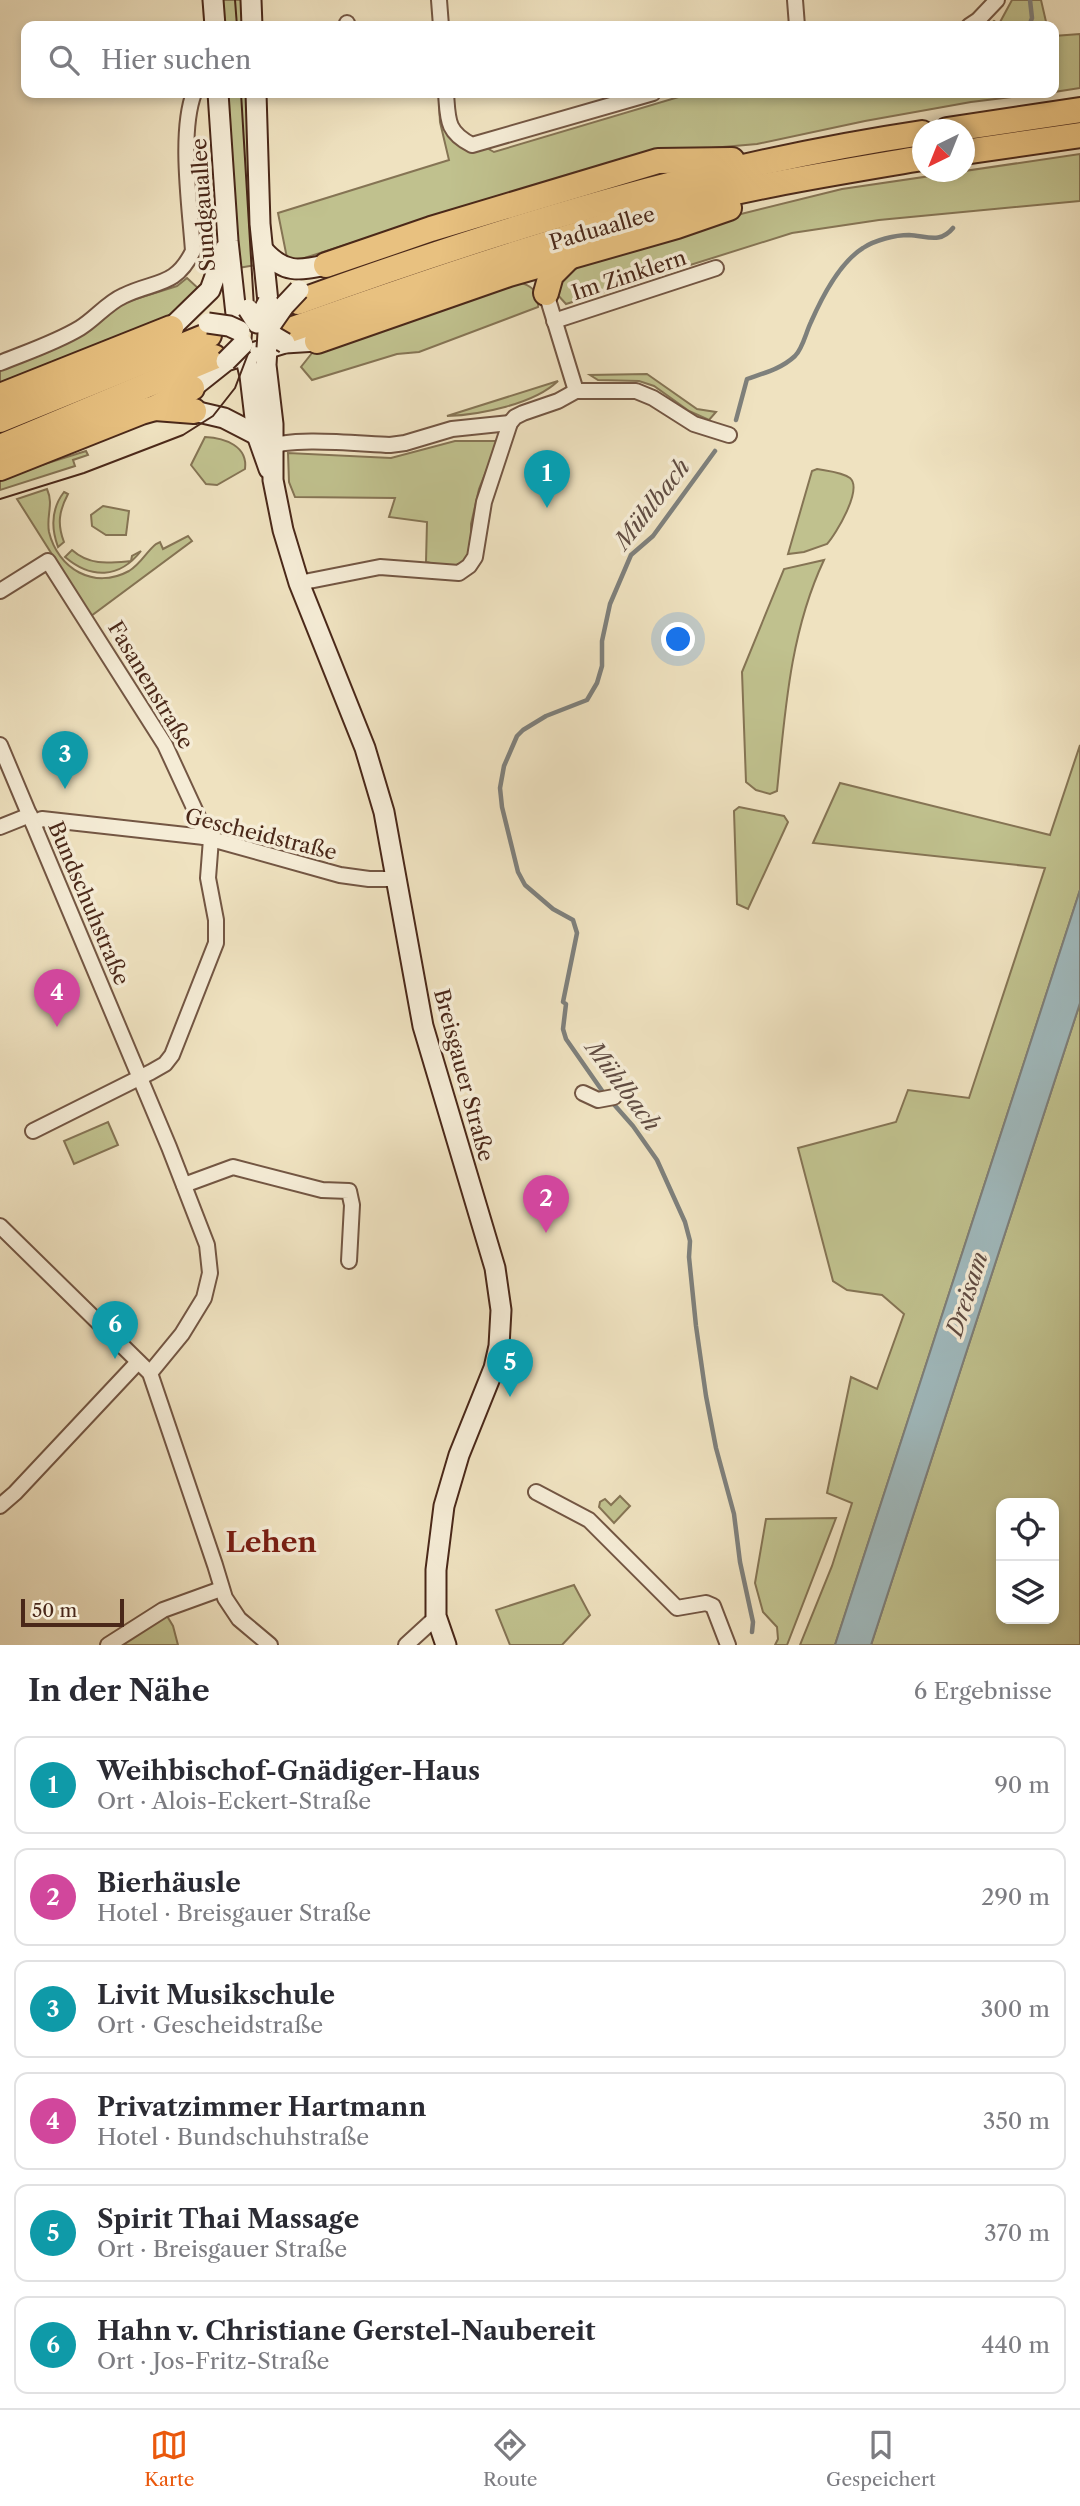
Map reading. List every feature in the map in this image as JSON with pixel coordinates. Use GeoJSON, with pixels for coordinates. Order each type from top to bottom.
{"type":"FeatureCollection","features":[{"type":"Feature","properties":{"kind":"highway"},"geometry":{"type":"LineString","coordinates":[[975,126],[1080,110]]}},
{"type":"Feature","properties":{"kind":"highway","name":"Paduaallee"},"geometry":{"type":"LineString","coordinates":[[299,296],[659,186],[912,135]]}},
{"type":"Feature","properties":{"kind":"highway"},"geometry":{"type":"LineString","coordinates":[[975,150],[1080,135]]}},
{"type":"Feature","properties":{"kind":"highway"},"geometry":{"type":"LineString","coordinates":[[326,265],[431,229],[658,161],[785,159]]}},
{"type":"Feature","properties":{"kind":"highway","name":"Paduaallee"},"geometry":{"type":"LineString","coordinates":[[0,447],[250,348],[538,246],[660,210],[776,184],[912,160]]}},
{"type":"Feature","properties":{"kind":"highway"},"geometry":{"type":"LineString","coordinates":[[0,468],[155,408],[250,348],[723,211],[776,184]]}},
{"type":"Feature","properties":{"kind":"highway"},"geometry":{"type":"LineString","coordinates":[[509,274],[527,278],[546,293],[551,275],[570,256]]}},
{"type":"Feature","properties":{"kind":"highway"},"geometry":{"type":"LineString","coordinates":[[0,396],[171,328]]}},
{"type":"Feature","properties":{"kind":"highway","name":"Paduaallee"},"geometry":{"type":"LineString","coordinates":[[0,420],[250,348]]}},
{"type":"Feature","properties":{"kind":"street"},"geometry":{"type":"LineString","coordinates":[[214,0],[215,21]]}},
{"type":"Feature","properties":{"kind":"street"},"geometry":{"type":"LineString","coordinates":[[251,0],[252,21]]}},
{"type":"Feature","properties":{"kind":"street"},"geometry":{"type":"LineString","coordinates":[[439,0],[441,21]]}},
{"type":"Feature","properties":{"kind":"street"},"geometry":{"type":"LineString","coordinates":[[795,0],[797,21]]}},
{"type":"Feature","properties":{"kind":"street"},"geometry":{"type":"LineString","coordinates":[[976,21],[997,0]]}},
{"type":"Feature","properties":{"kind":"street"},"geometry":{"type":"LineString","coordinates":[[0,363],[58,340],[97,316],[122,296],[165,281],[177,275],[186,265],[192,251],[186,142],[192,98]]}},
{"type":"Feature","properties":{"kind":"street","name":"Sundgauallee"},"geometry":{"type":"LineString","coordinates":[[218,98],[230,268],[250,348]]}},
{"type":"Feature","properties":{"kind":"street"},"geometry":{"type":"LineString","coordinates":[[256,98],[260,224],[268,302],[224,418],[264,443],[390,445],[452,429],[510,424]]}},
{"type":"Feature","properties":{"kind":"street"},"geometry":{"type":"LineString","coordinates":[[447,98],[450,127],[457,137],[472,145],[636,98]]}},
{"type":"Feature","properties":{"kind":"street"},"geometry":{"type":"LineString","coordinates":[[171,328],[210,290],[228,241]]}},
{"type":"Feature","properties":{"kind":"street"},"geometry":{"type":"LineString","coordinates":[[264,251],[273,260],[291,270],[326,265]]}},
{"type":"Feature","properties":{"kind":"street"},"geometry":{"type":"LineString","coordinates":[[250,348],[284,306],[299,296],[326,265]]}},
{"type":"Feature","properties":{"kind":"street","name":"Im Zinklern"},"geometry":{"type":"LineString","coordinates":[[554,321],[716,268]]}},
{"type":"Feature","properties":{"kind":"street"},"geometry":{"type":"LineString","coordinates":[[546,293],[576,391]]}},
{"type":"Feature","properties":{"kind":"street"},"geometry":{"type":"LineString","coordinates":[[171,328],[192,323],[250,348]]}},
{"type":"Feature","properties":{"kind":"street","name":"Breisgauer Straße"},"geometry":{"type":"LineString","coordinates":[[250,348],[264,443],[283,530],[299,583],[365,748],[386,819],[423,1026],[495,1268],[501,1310],[499,1346],[494,1368],[459,1455],[444,1506],[436,1570],[437,1622],[446,1645]]}},
{"type":"Feature","properties":{"kind":"street"},"geometry":{"type":"LineString","coordinates":[[299,583],[380,567],[459,573],[469,566],[475,557],[484,502],[510,424],[515,417],[523,413],[558,401],[576,391],[636,391],[653,398],[694,424],[729,435]]}},
{"type":"Feature","properties":{"kind":"street","name":"Fasanenstraße"},"geometry":{"type":"LineString","coordinates":[[0,591],[48,561],[165,745],[207,838],[208,878],[216,920],[216,943],[172,1055],[165,1064],[140,1077]]}},
{"type":"Feature","properties":{"kind":"street","name":"Bundschuhstraße"},"geometry":{"type":"LineString","coordinates":[[0,746],[140,1077],[207,1245],[210,1273],[204,1298],[182,1334],[150,1373]]}},
{"type":"Feature","properties":{"kind":"street","name":"Gescheidstraße"},"geometry":{"type":"LineString","coordinates":[[0,827],[31,819],[43,819],[207,838],[340,875],[397,879]]}},
{"type":"Feature","properties":{"kind":"street"},"geometry":{"type":"LineString","coordinates":[[33,1131],[140,1077]]}},
{"type":"Feature","properties":{"kind":"street"},"geometry":{"type":"LineString","coordinates":[[583,1093],[598,1100],[614,1097]]}},
{"type":"Feature","properties":{"kind":"street"},"geometry":{"type":"LineString","coordinates":[[184,1185],[233,1167],[322,1190],[349,1191],[352,1205],[349,1261]]}},
{"type":"Feature","properties":{"kind":"street"},"geometry":{"type":"LineString","coordinates":[[0,1226],[150,1373],[221,1589],[239,1619],[270,1645]]}},
{"type":"Feature","properties":{"kind":"street"},"geometry":{"type":"LineString","coordinates":[[0,1506],[138,1362]]}},
{"type":"Feature","properties":{"kind":"street"},"geometry":{"type":"LineString","coordinates":[[536,1492],[589,1520],[677,1608],[706,1603],[713,1606],[728,1645]]}},
{"type":"Feature","properties":{"kind":"street"},"geometry":{"type":"LineString","coordinates":[[108,1645],[163,1610],[221,1589]]}},
{"type":"Feature","properties":{"kind":"street"},"geometry":{"type":"LineString","coordinates":[[405,1645],[430,1623],[437,1622]]}},
{"type":"Feature","properties":{"kind":"green space"},"geometry":{"type":"Polygon","coordinates":[[[220,0],[242,0],[243,21],[222,21],[220,0]]]}},
{"type":"Feature","properties":{"kind":"green space"},"geometry":{"type":"Polygon","coordinates":[[[1012,0],[1041,0],[1046,21],[1001,21],[1012,0]]]}},
{"type":"Feature","properties":{"kind":"green space"},"geometry":{"type":"Polygon","coordinates":[[[1080,34],[1080,88],[1059,91],[1059,36],[1080,34]]]}},
{"type":"Feature","properties":{"kind":"green space"},"geometry":{"type":"Polygon","coordinates":[[[225,98],[247,98],[256,265],[238,268],[225,98]]]}},
{"type":"Feature","properties":{"kind":"green space"},"geometry":{"type":"Polygon","coordinates":[[[675,98],[1004,98],[865,121],[757,144],[654,153],[489,199],[295,261],[287,258],[278,213],[449,160],[440,122],[439,101],[443,101],[444,124],[494,152],[675,98]]]}},
{"type":"Feature","properties":{"kind":"green space"},"geometry":{"type":"Polygon","coordinates":[[[1080,154],[1080,201],[879,220],[792,233],[566,304],[556,293],[566,267],[725,218],[842,189],[912,179],[912,182],[975,182],[975,169],[1080,154]]]}},
{"type":"Feature","properties":{"kind":"green space"},"geometry":{"type":"Polygon","coordinates":[[[187,278],[199,289],[184,309],[0,385],[0,367],[89,331],[123,303],[177,286],[187,278]]]}},
{"type":"Feature","properties":{"kind":"green space"},"geometry":{"type":"Polygon","coordinates":[[[517,282],[534,290],[538,297],[538,307],[419,352],[397,354],[312,380],[301,367],[312,353],[517,282]]]}},
{"type":"Feature","properties":{"kind":"green space"},"geometry":{"type":"Polygon","coordinates":[[[647,374],[697,409],[716,412],[709,420],[689,411],[654,386],[639,381],[598,380],[590,375],[647,374]]]}},
{"type":"Feature","properties":{"kind":"green space"},"geometry":{"type":"Polygon","coordinates":[[[558,381],[535,396],[506,407],[447,416],[558,381]]]}},
{"type":"Feature","properties":{"kind":"green space"},"geometry":{"type":"Polygon","coordinates":[[[205,437],[220,439],[239,449],[243,454],[245,469],[217,485],[206,484],[191,465],[205,437]]]}},
{"type":"Feature","properties":{"kind":"green space"},"geometry":{"type":"Polygon","coordinates":[[[455,441],[498,441],[479,489],[471,524],[471,555],[455,565],[426,562],[427,522],[389,517],[395,498],[295,497],[289,482],[288,453],[391,458],[455,441]]]}},
{"type":"Feature","properties":{"kind":"green space"},"geometry":{"type":"Polygon","coordinates":[[[86,451],[88,455],[73,460],[75,466],[0,490],[0,478],[86,451]]]}},
{"type":"Feature","properties":{"kind":"green space"},"geometry":{"type":"Polygon","coordinates":[[[817,469],[850,478],[853,484],[851,501],[842,522],[827,544],[788,554],[812,471],[817,469]]]}},
{"type":"Feature","properties":{"kind":"green space"},"geometry":{"type":"Polygon","coordinates":[[[47,489],[50,500],[49,532],[54,545],[69,566],[91,577],[116,576],[129,571],[160,542],[163,549],[188,536],[192,541],[91,616],[17,499],[47,489]]]}},
{"type":"Feature","properties":{"kind":"green space"},"geometry":{"type":"Polygon","coordinates":[[[64,492],[68,494],[61,512],[60,529],[64,542],[58,547],[54,519],[64,492]]]}},
{"type":"Feature","properties":{"kind":"green space"},"geometry":{"type":"Polygon","coordinates":[[[103,506],[129,511],[126,535],[106,535],[92,526],[91,515],[103,506]]]}},
{"type":"Feature","properties":{"kind":"green space"},"geometry":{"type":"Polygon","coordinates":[[[72,550],[93,561],[131,561],[124,567],[104,573],[85,569],[65,557],[72,550]]]}},
{"type":"Feature","properties":{"kind":"green space"},"geometry":{"type":"Polygon","coordinates":[[[824,560],[803,615],[796,644],[786,702],[777,791],[770,794],[756,790],[746,782],[742,672],[784,569],[824,560]]]}},
{"type":"Feature","properties":{"kind":"green space"},"geometry":{"type":"Polygon","coordinates":[[[1080,745],[1080,890],[835,1645],[800,1645],[832,1566],[852,1503],[827,1493],[851,1377],[877,1389],[904,1314],[882,1295],[847,1290],[833,1281],[798,1148],[896,1122],[908,1090],[969,1098],[1045,868],[813,843],[840,783],[1050,835],[1080,745]]]}},
{"type":"Feature","properties":{"kind":"green space"},"geometry":{"type":"Polygon","coordinates":[[[739,807],[784,816],[788,822],[748,909],[737,904],[734,811],[739,807]]]}},
{"type":"Feature","properties":{"kind":"green space"},"geometry":{"type":"Polygon","coordinates":[[[1080,1003],[1080,1645],[871,1645],[1080,1003]]]}},
{"type":"Feature","properties":{"kind":"green space"},"geometry":{"type":"Polygon","coordinates":[[[108,1122],[118,1145],[74,1164],[64,1141],[108,1122]]]}},
{"type":"Feature","properties":{"kind":"green space"},"geometry":{"type":"Polygon","coordinates":[[[620,1496],[630,1506],[614,1523],[599,1507],[600,1502],[605,1499],[611,1505],[620,1496]]]}},
{"type":"Feature","properties":{"kind":"green space"},"geometry":{"type":"Polygon","coordinates":[[[836,1518],[787,1645],[775,1645],[778,1639],[777,1627],[763,1612],[755,1583],[766,1519],[836,1518]]]}},
{"type":"Feature","properties":{"kind":"green space"},"geometry":{"type":"Polygon","coordinates":[[[574,1585],[590,1615],[562,1645],[510,1645],[496,1610],[574,1585]]]}},
{"type":"Feature","properties":{"kind":"green space"},"geometry":{"type":"Polygon","coordinates":[[[167,1616],[178,1645],[120,1645],[167,1616]]]}},
{"type":"Feature","properties":{"kind":"water","name":"Dreisam"},"geometry":{"type":"Polygon","coordinates":[[[1080,890],[1080,1003],[871,1645],[835,1645],[1080,890]]]}},
{"type":"Feature","properties":{"kind":"waterway","name":"Mühlbach"},"geometry":{"type":"LineString","coordinates":[[1030,0],[1031,21]]}},
{"type":"Feature","properties":{"kind":"waterway","name":"Mühlbach"},"geometry":{"type":"LineString","coordinates":[[736,420],[747,379],[766,373],[795,356],[826,292],[854,254],[885,238],[909,235],[938,238],[953,228]]}},
{"type":"Feature","properties":{"kind":"waterway","name":"Mühlbach"},"geometry":{"type":"LineString","coordinates":[[715,451],[653,536],[631,555],[610,604],[602,641],[602,666],[597,683],[587,700],[546,716],[517,736],[504,766],[500,788],[518,872],[525,885],[553,909],[573,920],[577,933],[563,1002],[566,1004],[563,1029],[566,1039],[603,1092],[633,1126],[657,1160],[685,1222],[690,1241],[689,1257],[696,1326],[706,1396],[716,1448],[734,1514],[740,1562],[753,1622],[752,1632]]}},
{"type":"Feature","properties":{"kind":"tram line"},"geometry":{"type":"LineString","coordinates":[[235,0],[237,21]]}},
{"type":"Feature","properties":{"kind":"tram line"},"geometry":{"type":"LineString","coordinates":[[0,499],[84,473],[183,435],[213,416],[235,388],[251,346],[254,307],[241,98]]}},
{"type":"Feature","properties":{"kind":"place","name":"Weihbischof-Gnädiger-Haus"},"geometry":{"type":"Point","coordinates":[547,508]}},
{"type":"Feature","properties":{"kind":"place","name":"Livit Musikschule"},"geometry":{"type":"Point","coordinates":[65,789]}},
{"type":"Feature","properties":{"kind":"place","name":"Privatzimmer Hartmann"},"geometry":{"type":"Point","coordinates":[57,1027]}},
{"type":"Feature","properties":{"kind":"place","name":"Bierhäusle"},"geometry":{"type":"Point","coordinates":[546,1233]}},
{"type":"Feature","properties":{"kind":"place","name":"Hahn v. Christiane Gerstel-Naubereit"},"geometry":{"type":"Point","coordinates":[115,1359]}},
{"type":"Feature","properties":{"kind":"place","name":"Spirit Thai Massage"},"geometry":{"type":"Point","coordinates":[510,1397]}},
{"type":"Feature","properties":{"kind":"district","name":"Lehen"},"geometry":{"type":"Point","coordinates":[271,1542]}}]}
